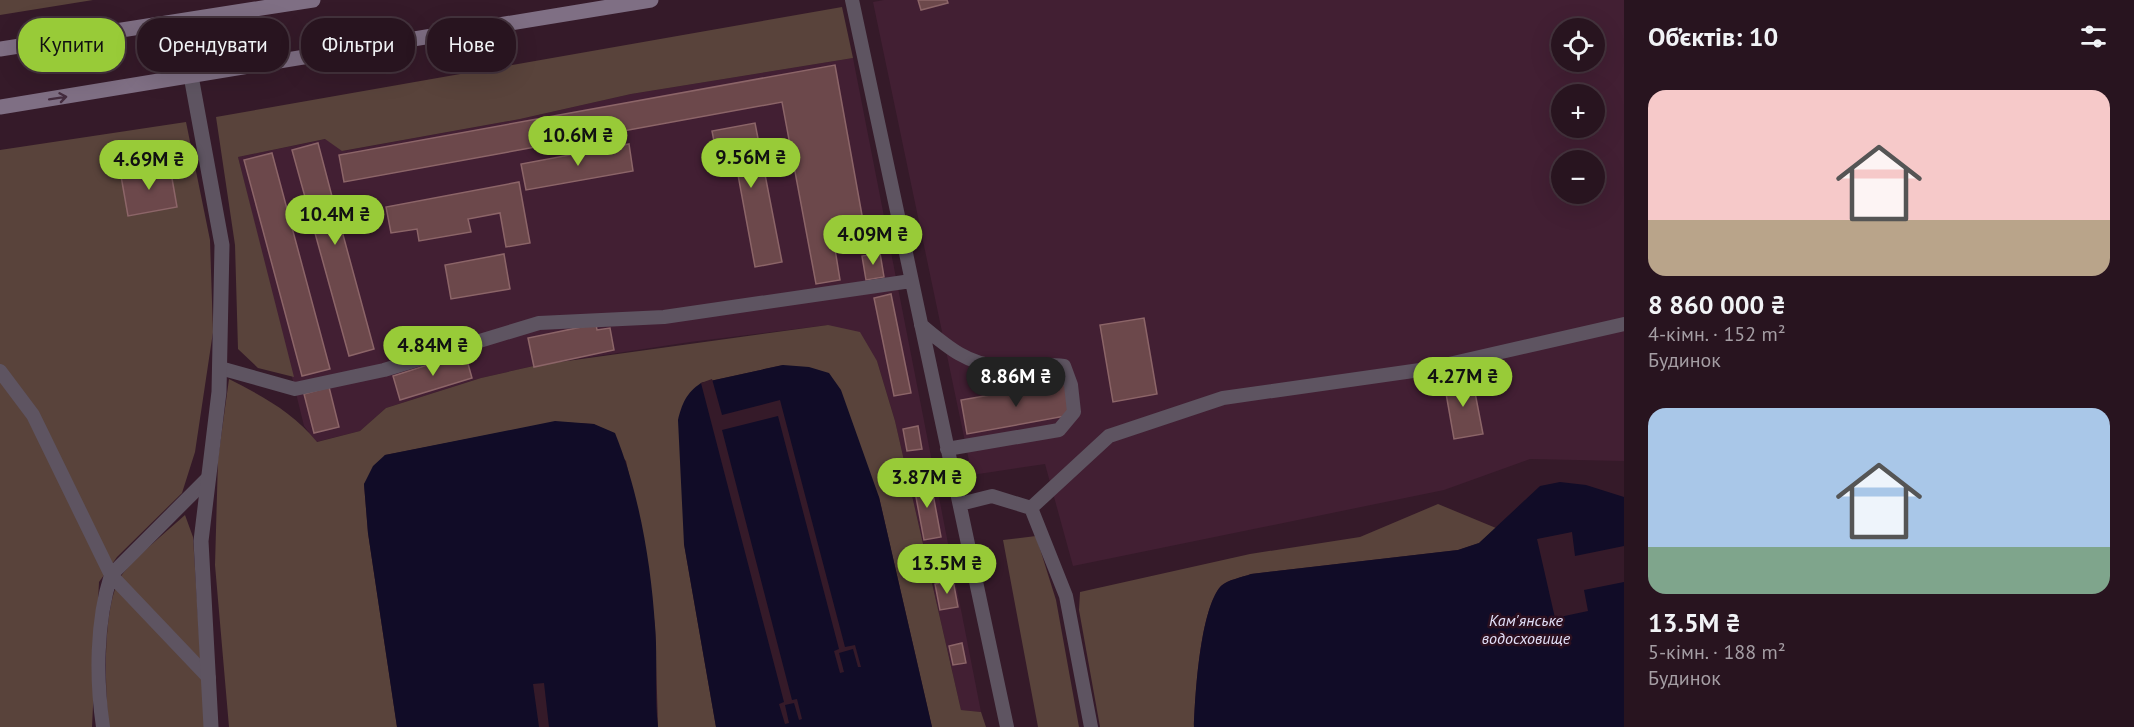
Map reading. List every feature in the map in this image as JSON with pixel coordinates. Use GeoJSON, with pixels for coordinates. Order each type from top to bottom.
{"type":"FeatureCollection","features":[{"type":"Feature","properties":{"kind":"street"},"geometry":{"type":"LineString","coordinates":[[0,49],[313,0]]}},
{"type":"Feature","properties":{"kind":"street"},"geometry":{"type":"LineString","coordinates":[[0,107],[651,0]]}},
{"type":"Feature","properties":{"kind":"street"},"geometry":{"type":"LineString","coordinates":[[191,76],[222,245],[219,392],[201,541],[211,727]]}},
{"type":"Feature","properties":{"kind":"lane"},"geometry":{"type":"LineString","coordinates":[[852,0],[1007,727]]}},
{"type":"Feature","properties":{"kind":"lane"},"geometry":{"type":"LineString","coordinates":[[220,368],[295,389],[384,370],[539,323],[664,317],[911,281]]}},
{"type":"Feature","properties":{"kind":"lane"},"geometry":{"type":"LineString","coordinates":[[1031,508],[1109,436],[1224,398],[1427,369],[1624,324]]}},
{"type":"Feature","properties":{"kind":"lane"},"geometry":{"type":"LineString","coordinates":[[921,325],[959,356],[997,367],[1045,363],[1064,366],[1071,385],[1074,412],[1059,430],[947,449]]}},
{"type":"Feature","properties":{"kind":"lane"},"geometry":{"type":"LineString","coordinates":[[0,371],[33,415],[111,575],[209,678]]}},
{"type":"Feature","properties":{"kind":"lane"},"geometry":{"type":"LineString","coordinates":[[103,727],[98,690],[104,596],[111,575],[209,477]]}},
{"type":"Feature","properties":{"kind":"lane"},"geometry":{"type":"LineString","coordinates":[[960,504],[992,496],[1031,508]]}},
{"type":"Feature","properties":{"kind":"lane"},"geometry":{"type":"LineString","coordinates":[[1031,508],[1066,596],[1091,727]]}},
{"type":"Feature","properties":{"kind":"shaded area"},"geometry":{"type":"Polygon","coordinates":[[[0,0],[93,0],[0,15],[0,0]]]}},
{"type":"Feature","properties":{"kind":"shaded area"},"geometry":{"type":"Polygon","coordinates":[[[884,0],[1624,0],[1624,461],[1530,459],[1444,490],[1073,566],[1045,464],[972,475],[873,2],[884,0]]]}},
{"type":"Feature","properties":{"kind":"shaded area"},"geometry":{"type":"Polygon","coordinates":[[[842,7],[853,58],[631,94],[520,119],[342,151],[325,139],[238,157],[294,377],[258,368],[238,349],[235,245],[216,117],[472,72],[516,72],[516,64],[842,7]]]}},
{"type":"Feature","properties":{"kind":"shaded area"},"geometry":{"type":"Polygon","coordinates":[[[853,58],[981,712],[961,710],[895,421],[877,361],[828,325],[690,342],[538,365],[481,378],[386,408],[360,431],[316,442],[304,426],[238,157],[326,139],[343,151],[520,119],[631,94],[853,58]]]}},
{"type":"Feature","properties":{"kind":"shaded area"},"geometry":{"type":"Polygon","coordinates":[[[186,122],[210,240],[213,332],[195,452],[182,493],[117,557],[99,582],[92,727],[0,727],[0,150],[186,122]]]}},
{"type":"Feature","properties":{"kind":"shaded area"},"geometry":{"type":"Polygon","coordinates":[[[828,325],[860,332],[877,361],[895,421],[961,710],[981,712],[986,727],[932,727],[879,497],[783,365],[701,383],[684,544],[716,727],[658,727],[655,626],[644,542],[626,461],[594,424],[555,422],[385,455],[364,484],[368,533],[397,727],[229,727],[215,565],[218,459],[229,379],[265,398],[287,413],[317,442],[360,431],[386,408],[481,378],[538,365],[828,325]]]}},
{"type":"Feature","properties":{"kind":"shaded area"},"geometry":{"type":"Polygon","coordinates":[[[1438,504],[1496,528],[1479,543],[1458,550],[1251,574],[1227,582],[1221,586],[1214,597],[1203,633],[1197,675],[1194,727],[1100,727],[1079,610],[1080,592],[1250,554],[1360,537],[1438,504]]]}},
{"type":"Feature","properties":{"kind":"shaded area"},"geometry":{"type":"Polygon","coordinates":[[[185,515],[193,537],[205,727],[109,727],[106,647],[111,603],[117,585],[131,564],[185,515]]]}},
{"type":"Feature","properties":{"kind":"shaded area"},"geometry":{"type":"Polygon","coordinates":[[[1036,536],[1056,600],[1079,727],[1038,727],[1003,540],[1036,536]]]}},
{"type":"Feature","properties":{"kind":"water"},"geometry":{"type":"Polygon","coordinates":[[[783,365],[809,367],[829,373],[841,390],[879,497],[932,727],[716,727],[684,544],[678,420],[685,399],[701,383],[783,365]]]}},
{"type":"Feature","properties":{"kind":"water"},"geometry":{"type":"Polygon","coordinates":[[[555,421],[594,424],[615,433],[631,479],[642,528],[653,602],[658,727],[397,727],[368,533],[364,484],[373,466],[385,455],[555,421]]]}},
{"type":"Feature","properties":{"kind":"water","name":"Кам'янське водосховище"},"geometry":{"type":"Polygon","coordinates":[[[1560,482],[1586,485],[1624,497],[1624,727],[1194,727],[1197,675],[1203,633],[1214,597],[1221,586],[1231,580],[1251,574],[1458,550],[1479,543],[1540,486],[1560,482]]]}},
{"type":"Feature","properties":{"kind":"pier"},"geometry":{"type":"Polygon","coordinates":[[[712,379],[722,415],[780,400],[845,647],[855,645],[861,667],[858,667],[853,649],[839,653],[844,672],[840,673],[834,651],[839,649],[778,416],[722,430],[792,700],[797,699],[802,719],[799,720],[794,703],[785,705],[789,723],[785,724],[779,704],[784,702],[701,383],[712,379]]]}},
{"type":"Feature","properties":{"kind":"pier"},"geometry":{"type":"Polygon","coordinates":[[[1572,532],[1575,556],[1624,546],[1624,582],[1584,590],[1588,611],[1555,618],[1537,539],[1572,532]]]}},
{"type":"Feature","properties":{"kind":"pier"},"geometry":{"type":"Polygon","coordinates":[[[544,683],[549,727],[539,727],[533,684],[544,683]]]}},
{"type":"Feature","properties":{"kind":"building"},"geometry":{"type":"Polygon","coordinates":[[[918,0],[947,0],[948,3],[921,10],[918,0]]]}},
{"type":"Feature","properties":{"kind":"building"},"geometry":{"type":"Polygon","coordinates":[[[835,65],[867,243],[835,249],[840,280],[816,284],[782,102],[344,182],[339,155],[835,65]]]}},
{"type":"Feature","properties":{"kind":"building"},"geometry":{"type":"Polygon","coordinates":[[[755,123],[782,262],[755,267],[736,164],[719,167],[712,131],[755,123]]]}},
{"type":"Feature","properties":{"kind":"building"},"geometry":{"type":"Polygon","coordinates":[[[318,143],[334,204],[356,198],[363,225],[342,231],[374,349],[349,356],[292,150],[318,143]]]}},
{"type":"Feature","properties":{"kind":"building"},"geometry":{"type":"Polygon","coordinates":[[[629,144],[633,171],[526,190],[521,164],[629,144]]]}},
{"type":"Feature","properties":{"kind":"building"},"geometry":{"type":"Polygon","coordinates":[[[272,153],[330,369],[302,376],[244,160],[272,153]]]}},
{"type":"Feature","properties":{"kind":"building"},"geometry":{"type":"Polygon","coordinates":[[[170,167],[177,207],[128,216],[121,176],[170,167]]]}},
{"type":"Feature","properties":{"kind":"building"},"geometry":{"type":"Polygon","coordinates":[[[519,182],[530,243],[506,247],[500,213],[468,219],[471,232],[419,241],[417,229],[391,233],[386,207],[519,182]]]}},
{"type":"Feature","properties":{"kind":"building"},"geometry":{"type":"Polygon","coordinates":[[[880,253],[884,277],[866,280],[862,256],[880,253]]]}},
{"type":"Feature","properties":{"kind":"building"},"geometry":{"type":"Polygon","coordinates":[[[504,254],[510,289],[451,299],[445,265],[504,254]]]}},
{"type":"Feature","properties":{"kind":"building"},"geometry":{"type":"Polygon","coordinates":[[[891,294],[911,393],[894,396],[874,298],[891,294]]]}},
{"type":"Feature","properties":{"kind":"building"},"geometry":{"type":"Polygon","coordinates":[[[1144,318],[1157,394],[1113,402],[1100,325],[1144,318]]]}},
{"type":"Feature","properties":{"kind":"building"},"geometry":{"type":"Polygon","coordinates":[[[596,324],[597,330],[610,328],[614,350],[534,367],[528,338],[596,324]]]}},
{"type":"Feature","properties":{"kind":"building"},"geometry":{"type":"Polygon","coordinates":[[[465,353],[472,378],[400,400],[393,376],[465,353]]]}},
{"type":"Feature","properties":{"kind":"building"},"geometry":{"type":"Polygon","coordinates":[[[1472,377],[1483,434],[1454,439],[1444,382],[1472,377]]]}},
{"type":"Feature","properties":{"kind":"building"},"geometry":{"type":"Polygon","coordinates":[[[1065,382],[1071,415],[967,434],[961,400],[1065,382]]]}},
{"type":"Feature","properties":{"kind":"building"},"geometry":{"type":"Polygon","coordinates":[[[329,387],[339,427],[314,433],[304,394],[329,387]]]}},
{"type":"Feature","properties":{"kind":"building"},"geometry":{"type":"Polygon","coordinates":[[[918,426],[922,449],[907,451],[903,429],[918,426]]]}},
{"type":"Feature","properties":{"kind":"building"},"geometry":{"type":"Polygon","coordinates":[[[930,478],[941,537],[924,540],[913,481],[930,478]]]}},
{"type":"Feature","properties":{"kind":"building"},"geometry":{"type":"Polygon","coordinates":[[[945,550],[949,572],[933,575],[930,553],[945,550]]]}},
{"type":"Feature","properties":{"kind":"building"},"geometry":{"type":"Polygon","coordinates":[[[953,580],[958,607],[940,610],[935,584],[953,580]]]}},
{"type":"Feature","properties":{"kind":"building"},"geometry":{"type":"Polygon","coordinates":[[[962,643],[966,663],[953,665],[949,646],[962,643]]]}}]}
